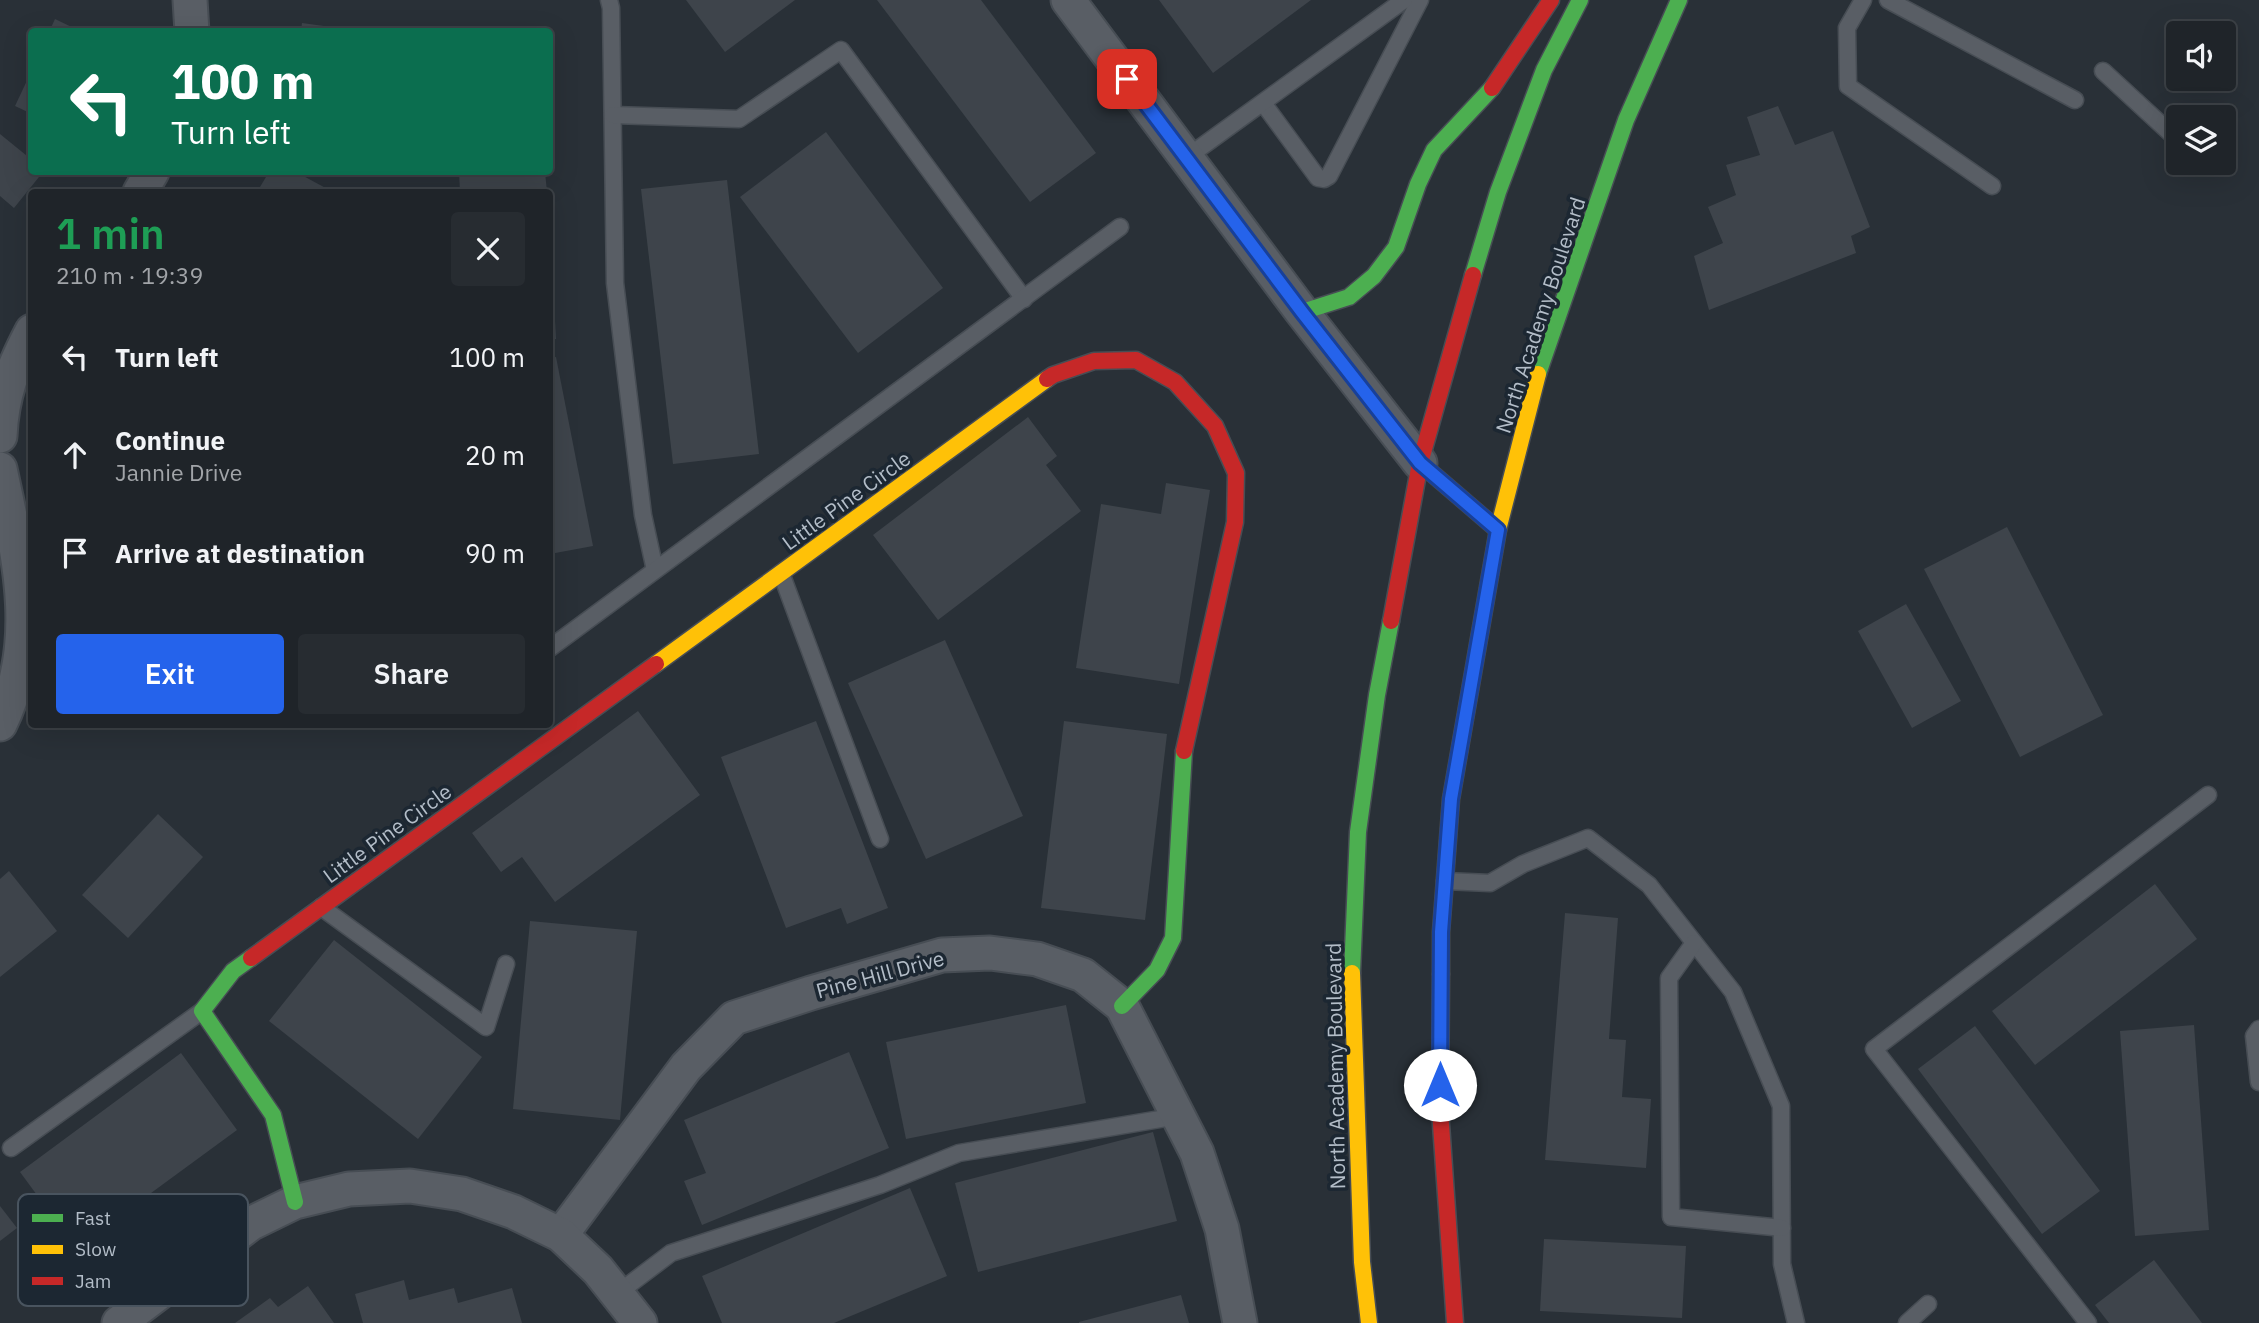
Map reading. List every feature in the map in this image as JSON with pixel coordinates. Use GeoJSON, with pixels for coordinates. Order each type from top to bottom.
{"type":"FeatureCollection","features":[{"type":"Feature","properties":{"kind":"main road"},"geometry":{"type":"LineString","coordinates":[[1302,312],[1349,297],[1374,275],[1396,247],[1418,184],[1434,150],[1494,85],[1551,0]]}},
{"type":"Feature","properties":{"kind":"main road","name":"North Academy Boulevard"},"geometry":{"type":"LineString","coordinates":[[1369,1323],[1362,1262],[1351,984],[1358,832],[1377,695],[1420,463],[1457,331],[1498,192],[1544,70],[1580,0]]}},
{"type":"Feature","properties":{"kind":"main road","name":"North Academy Boulevard"},"geometry":{"type":"LineString","coordinates":[[1454,1323],[1440,1110],[1441,932],[1451,799],[1498,530],[1539,374],[1626,120],[1679,0]]}},
{"type":"Feature","properties":{"kind":"main road","name":"Little Pine Circle"},"geometry":{"type":"LineString","coordinates":[[202,1011],[233,971],[1053,375],[1094,361],[1136,360],[1175,382],[1215,426],[1236,473],[1236,522],[1183,757],[1173,938],[1157,970],[1122,1006]]}},
{"type":"Feature","properties":{"kind":"main road"},"geometry":{"type":"LineString","coordinates":[[1420,463],[1498,530]]}},
{"type":"Feature","properties":{"kind":"main road"},"geometry":{"type":"LineString","coordinates":[[202,1011],[273,1115],[295,1202]]}},
{"type":"Feature","properties":{"kind":"street"},"geometry":{"type":"LineString","coordinates":[[190,0],[192,28]]}},
{"type":"Feature","properties":{"kind":"street"},"geometry":{"type":"LineString","coordinates":[[1068,0],[1302,312],[1420,463]]}},
{"type":"Feature","properties":{"kind":"street"},"geometry":{"type":"LineString","coordinates":[[0,436],[1,417],[12,371],[28,339]]}},
{"type":"Feature","properties":{"kind":"street"},"geometry":{"type":"LineString","coordinates":[[0,469],[18,554],[24,611],[21,657],[7,710],[0,724]]}},
{"type":"Feature","properties":{"kind":"street","name":"Pine Hill Drive"},"geometry":{"type":"LineString","coordinates":[[561,1235],[686,1067],[734,1018],[942,955],[990,953],[1037,958],[1083,975],[1122,1006],[1197,1153],[1222,1229],[1240,1323]]}},
{"type":"Feature","properties":{"kind":"street"},"geometry":{"type":"LineString","coordinates":[[248,1226],[295,1202],[349,1189],[410,1186],[463,1194],[514,1212],[561,1235],[580,1251],[618,1293],[640,1323]]}},
{"type":"Feature","properties":{"kind":"street"},"geometry":{"type":"LineString","coordinates":[[119,1323],[141,1306]]}},
{"type":"Feature","properties":{"kind":"lane"},"geometry":{"type":"LineString","coordinates":[[609,0],[615,283],[643,515],[655,570]]}},
{"type":"Feature","properties":{"kind":"lane"},"geometry":{"type":"LineString","coordinates":[[1186,158],[1404,0]]}},
{"type":"Feature","properties":{"kind":"lane"},"geometry":{"type":"LineString","coordinates":[[1263,103],[1318,178],[1329,176],[1420,0]]}},
{"type":"Feature","properties":{"kind":"lane"},"geometry":{"type":"LineString","coordinates":[[1863,0],[1847,28],[1849,86],[1992,186]]}},
{"type":"Feature","properties":{"kind":"lane"},"geometry":{"type":"LineString","coordinates":[[1888,0],[2075,100]]}},
{"type":"Feature","properties":{"kind":"lane"},"geometry":{"type":"LineString","coordinates":[[613,115],[739,119],[841,50],[1024,299]]}},
{"type":"Feature","properties":{"kind":"lane"},"geometry":{"type":"LineString","coordinates":[[2103,71],[2166,129]]}},
{"type":"Feature","properties":{"kind":"lane"},"geometry":{"type":"LineString","coordinates":[[553,646],[1120,227]]}},
{"type":"Feature","properties":{"kind":"lane"},"geometry":{"type":"LineString","coordinates":[[781,573],[880,839]]}},
{"type":"Feature","properties":{"kind":"lane"},"geometry":{"type":"LineString","coordinates":[[2088,1323],[1874,1049],[2208,794]]}},
{"type":"Feature","properties":{"kind":"lane"},"geometry":{"type":"LineString","coordinates":[[1445,881],[1490,883],[1523,864],[1588,838],[1649,885],[1733,992],[1781,1106],[1782,1264],[1796,1323]]}},
{"type":"Feature","properties":{"kind":"lane"},"geometry":{"type":"LineString","coordinates":[[321,907],[486,1027],[506,964]]}},
{"type":"Feature","properties":{"kind":"lane"},"geometry":{"type":"LineString","coordinates":[[1694,943],[1669,978],[1671,1217],[1782,1228]]}},
{"type":"Feature","properties":{"kind":"lane"},"geometry":{"type":"LineString","coordinates":[[11,1148],[202,1011]]}},
{"type":"Feature","properties":{"kind":"lane"},"geometry":{"type":"LineString","coordinates":[[2259,1029],[2254,1036],[2259,1082]]}},
{"type":"Feature","properties":{"kind":"lane"},"geometry":{"type":"LineString","coordinates":[[618,1293],[671,1253],[880,1185],[959,1153],[1178,1116]]}},
{"type":"Feature","properties":{"kind":"lane"},"geometry":{"type":"LineString","coordinates":[[1908,1323],[1928,1304]]}},
{"type":"Feature","properties":{"kind":"building"},"geometry":{"type":"Polygon","coordinates":[[[686,0],[795,0],[725,52],[686,0]]]}},
{"type":"Feature","properties":{"kind":"building"},"geometry":{"type":"Polygon","coordinates":[[[877,0],[981,0],[1096,153],[1030,202],[877,0]]]}},
{"type":"Feature","properties":{"kind":"building"},"geometry":{"type":"Polygon","coordinates":[[[1159,0],[1311,0],[1213,73],[1159,0]]]}},
{"type":"Feature","properties":{"kind":"building"},"geometry":{"type":"Polygon","coordinates":[[[55,19],[74,28],[51,28],[55,19]]]}},
{"type":"Feature","properties":{"kind":"building"},"geometry":{"type":"Polygon","coordinates":[[[302,23],[338,28],[301,28],[302,23]]]}},
{"type":"Feature","properties":{"kind":"building"},"geometry":{"type":"Polygon","coordinates":[[[28,78],[28,112],[15,106],[28,78]]]}},
{"type":"Feature","properties":{"kind":"building"},"geometry":{"type":"Polygon","coordinates":[[[1778,106],[1795,145],[1833,131],[1870,227],[1851,236],[1856,253],[1709,310],[1694,256],[1723,243],[1708,207],[1736,195],[1726,165],[1760,155],[1747,117],[1778,106]]]}},
{"type":"Feature","properties":{"kind":"building"},"geometry":{"type":"Polygon","coordinates":[[[826,132],[943,288],[858,353],[740,197],[826,132]]]}},
{"type":"Feature","properties":{"kind":"building"},"geometry":{"type":"Polygon","coordinates":[[[0,134],[28,157],[28,175],[41,175],[14,208],[0,196],[0,134]]]}},
{"type":"Feature","properties":{"kind":"building"},"geometry":{"type":"Polygon","coordinates":[[[267,175],[302,175],[327,189],[259,189],[267,175]]]}},
{"type":"Feature","properties":{"kind":"building"},"geometry":{"type":"Polygon","coordinates":[[[459,175],[545,175],[547,189],[460,189],[459,175]]]}},
{"type":"Feature","properties":{"kind":"building"},"geometry":{"type":"Polygon","coordinates":[[[727,180],[759,454],[673,464],[641,189],[727,180]]]}},
{"type":"Feature","properties":{"kind":"building"},"geometry":{"type":"Polygon","coordinates":[[[553,284],[556,339],[553,339],[553,284]]]}},
{"type":"Feature","properties":{"kind":"building"},"geometry":{"type":"Polygon","coordinates":[[[556,357],[593,546],[553,553],[553,358],[556,357]]]}},
{"type":"Feature","properties":{"kind":"building"},"geometry":{"type":"Polygon","coordinates":[[[1028,417],[1057,456],[1046,465],[1081,511],[938,620],[873,535],[1028,417]]]}},
{"type":"Feature","properties":{"kind":"building"},"geometry":{"type":"Polygon","coordinates":[[[1166,483],[1210,490],[1179,684],[1076,668],[1101,504],[1161,514],[1166,483]]]}},
{"type":"Feature","properties":{"kind":"building"},"geometry":{"type":"Polygon","coordinates":[[[2007,527],[2103,715],[2020,757],[1924,569],[2007,527]]]}},
{"type":"Feature","properties":{"kind":"building"},"geometry":{"type":"Polygon","coordinates":[[[1906,604],[1961,701],[1912,728],[1858,631],[1906,604]]]}},
{"type":"Feature","properties":{"kind":"building"},"geometry":{"type":"Polygon","coordinates":[[[945,640],[1023,816],[926,859],[848,683],[945,640]]]}},
{"type":"Feature","properties":{"kind":"building"},"geometry":{"type":"Polygon","coordinates":[[[638,711],[700,795],[555,902],[522,857],[501,872],[472,833],[638,711]]]}},
{"type":"Feature","properties":{"kind":"building"},"geometry":{"type":"Polygon","coordinates":[[[816,721],[888,908],[847,924],[841,908],[786,928],[721,757],[816,721]]]}},
{"type":"Feature","properties":{"kind":"building"},"geometry":{"type":"Polygon","coordinates":[[[1064,721],[1167,734],[1145,920],[1041,908],[1064,721]]]}},
{"type":"Feature","properties":{"kind":"building"},"geometry":{"type":"Polygon","coordinates":[[[158,814],[203,857],[128,938],[82,895],[158,814]]]}},
{"type":"Feature","properties":{"kind":"building"},"geometry":{"type":"Polygon","coordinates":[[[9,871],[57,931],[0,977],[0,879],[9,871]]]}},
{"type":"Feature","properties":{"kind":"building"},"geometry":{"type":"Polygon","coordinates":[[[2155,884],[2197,939],[2035,1065],[1992,1011],[2155,884]]]}},
{"type":"Feature","properties":{"kind":"building"},"geometry":{"type":"Polygon","coordinates":[[[1565,913],[1618,918],[1609,1039],[1626,1040],[1622,1097],[1651,1099],[1646,1168],[1545,1160],[1565,913]]]}},
{"type":"Feature","properties":{"kind":"building"},"geometry":{"type":"Polygon","coordinates":[[[530,921],[637,931],[620,1120],[513,1109],[530,921]]]}},
{"type":"Feature","properties":{"kind":"building"},"geometry":{"type":"Polygon","coordinates":[[[334,940],[482,1057],[418,1139],[269,1021],[334,940]]]}},
{"type":"Feature","properties":{"kind":"building"},"geometry":{"type":"Polygon","coordinates":[[[1066,1005],[1086,1103],[906,1139],[886,1042],[1066,1005]]]}},
{"type":"Feature","properties":{"kind":"building"},"geometry":{"type":"Polygon","coordinates":[[[2194,1025],[2209,1230],[2135,1236],[2120,1031],[2194,1025]]]}},
{"type":"Feature","properties":{"kind":"building"},"geometry":{"type":"Polygon","coordinates":[[[1975,1026],[2100,1191],[2042,1234],[1918,1069],[1975,1026]]]}},
{"type":"Feature","properties":{"kind":"building"},"geometry":{"type":"Polygon","coordinates":[[[849,1052],[889,1148],[702,1225],[684,1181],[706,1173],[684,1120],[849,1052]]]}},
{"type":"Feature","properties":{"kind":"building"},"geometry":{"type":"Polygon","coordinates":[[[181,1053],[237,1130],[150,1194],[36,1194],[20,1172],[181,1053]]]}},
{"type":"Feature","properties":{"kind":"building"},"geometry":{"type":"Polygon","coordinates":[[[1153,1132],[1177,1221],[978,1272],[955,1183],[1153,1132]]]}},
{"type":"Feature","properties":{"kind":"building"},"geometry":{"type":"Polygon","coordinates":[[[910,1188],[947,1276],[834,1323],[722,1323],[702,1276],[910,1188]]]}},
{"type":"Feature","properties":{"kind":"building"},"geometry":{"type":"Polygon","coordinates":[[[0,1206],[17,1228],[0,1241],[0,1206]]]}},
{"type":"Feature","properties":{"kind":"building"},"geometry":{"type":"Polygon","coordinates":[[[1544,1239],[1686,1246],[1682,1318],[1540,1311],[1544,1239]]]}},
{"type":"Feature","properties":{"kind":"building"},"geometry":{"type":"Polygon","coordinates":[[[2154,1260],[2202,1323],[2109,1323],[2095,1305],[2154,1260]]]}},
{"type":"Feature","properties":{"kind":"building"},"geometry":{"type":"Polygon","coordinates":[[[404,1280],[409,1300],[454,1288],[458,1303],[512,1288],[522,1323],[363,1323],[355,1294],[404,1280]]]}},
{"type":"Feature","properties":{"kind":"building"},"geometry":{"type":"Polygon","coordinates":[[[308,1286],[334,1323],[235,1323],[270,1298],[278,1307],[308,1286]]]}},
{"type":"Feature","properties":{"kind":"building"},"geometry":{"type":"Polygon","coordinates":[[[1181,1295],[1189,1323],[1079,1323],[1079,1322],[1181,1295]]]}},
{"type":"Feature","properties":{"kind":"traffic: fast"},"geometry":{"type":"LineString","coordinates":[[1473,275],[1498,192],[1544,70],[1580,0]]}},
{"type":"Feature","properties":{"kind":"traffic: fast"},"geometry":{"type":"LineString","coordinates":[[1538,374],[1626,120],[1679,0]]}},
{"type":"Feature","properties":{"kind":"traffic: fast"},"geometry":{"type":"LineString","coordinates":[[1302,312],[1349,297],[1374,276],[1396,247],[1418,184],[1434,150],[1492,88]]}},
{"type":"Feature","properties":{"kind":"traffic: fast"},"geometry":{"type":"LineString","coordinates":[[1420,463],[1498,530]]}},
{"type":"Feature","properties":{"kind":"traffic: fast"},"geometry":{"type":"LineString","coordinates":[[1352,973],[1358,832],[1377,695],[1391,621]]}},
{"type":"Feature","properties":{"kind":"traffic: fast"},"geometry":{"type":"LineString","coordinates":[[1122,1006],[1157,970],[1173,938],[1184,751]]}},
{"type":"Feature","properties":{"kind":"traffic: fast"},"geometry":{"type":"LineString","coordinates":[[251,958],[233,971],[202,1011],[273,1115],[295,1202]]}},
{"type":"Feature","properties":{"kind":"traffic: slow"},"geometry":{"type":"LineString","coordinates":[[1441,974],[1441,932],[1451,799],[1498,530],[1538,374]]}},
{"type":"Feature","properties":{"kind":"traffic: slow"},"geometry":{"type":"LineString","coordinates":[[656,664],[1047,379]]}},
{"type":"Feature","properties":{"kind":"traffic: slow"},"geometry":{"type":"LineString","coordinates":[[1352,973],[1362,1262],[1369,1323]]}},
{"type":"Feature","properties":{"kind":"traffic: jam"},"geometry":{"type":"LineString","coordinates":[[1492,88],[1551,0]]}},
{"type":"Feature","properties":{"kind":"traffic: jam"},"geometry":{"type":"LineString","coordinates":[[1391,621],[1420,463],[1473,275]]}},
{"type":"Feature","properties":{"kind":"traffic: jam"},"geometry":{"type":"LineString","coordinates":[[1047,379],[1094,361],[1136,360],[1175,382],[1215,426],[1236,473],[1235,522],[1184,751]]}},
{"type":"Feature","properties":{"kind":"traffic: jam"},"geometry":{"type":"LineString","coordinates":[[251,958],[656,664]]}},
{"type":"Feature","properties":{"kind":"traffic: jam"},"geometry":{"type":"LineString","coordinates":[[1441,974],[1440,1110],[1455,1323]]}},
{"type":"Feature","properties":{"kind":"route"},"geometry":{"type":"LineString","coordinates":[[1127,79],[1302,312],[1420,463],[1498,530],[1451,799],[1441,932],[1440,1085]]}}]}
